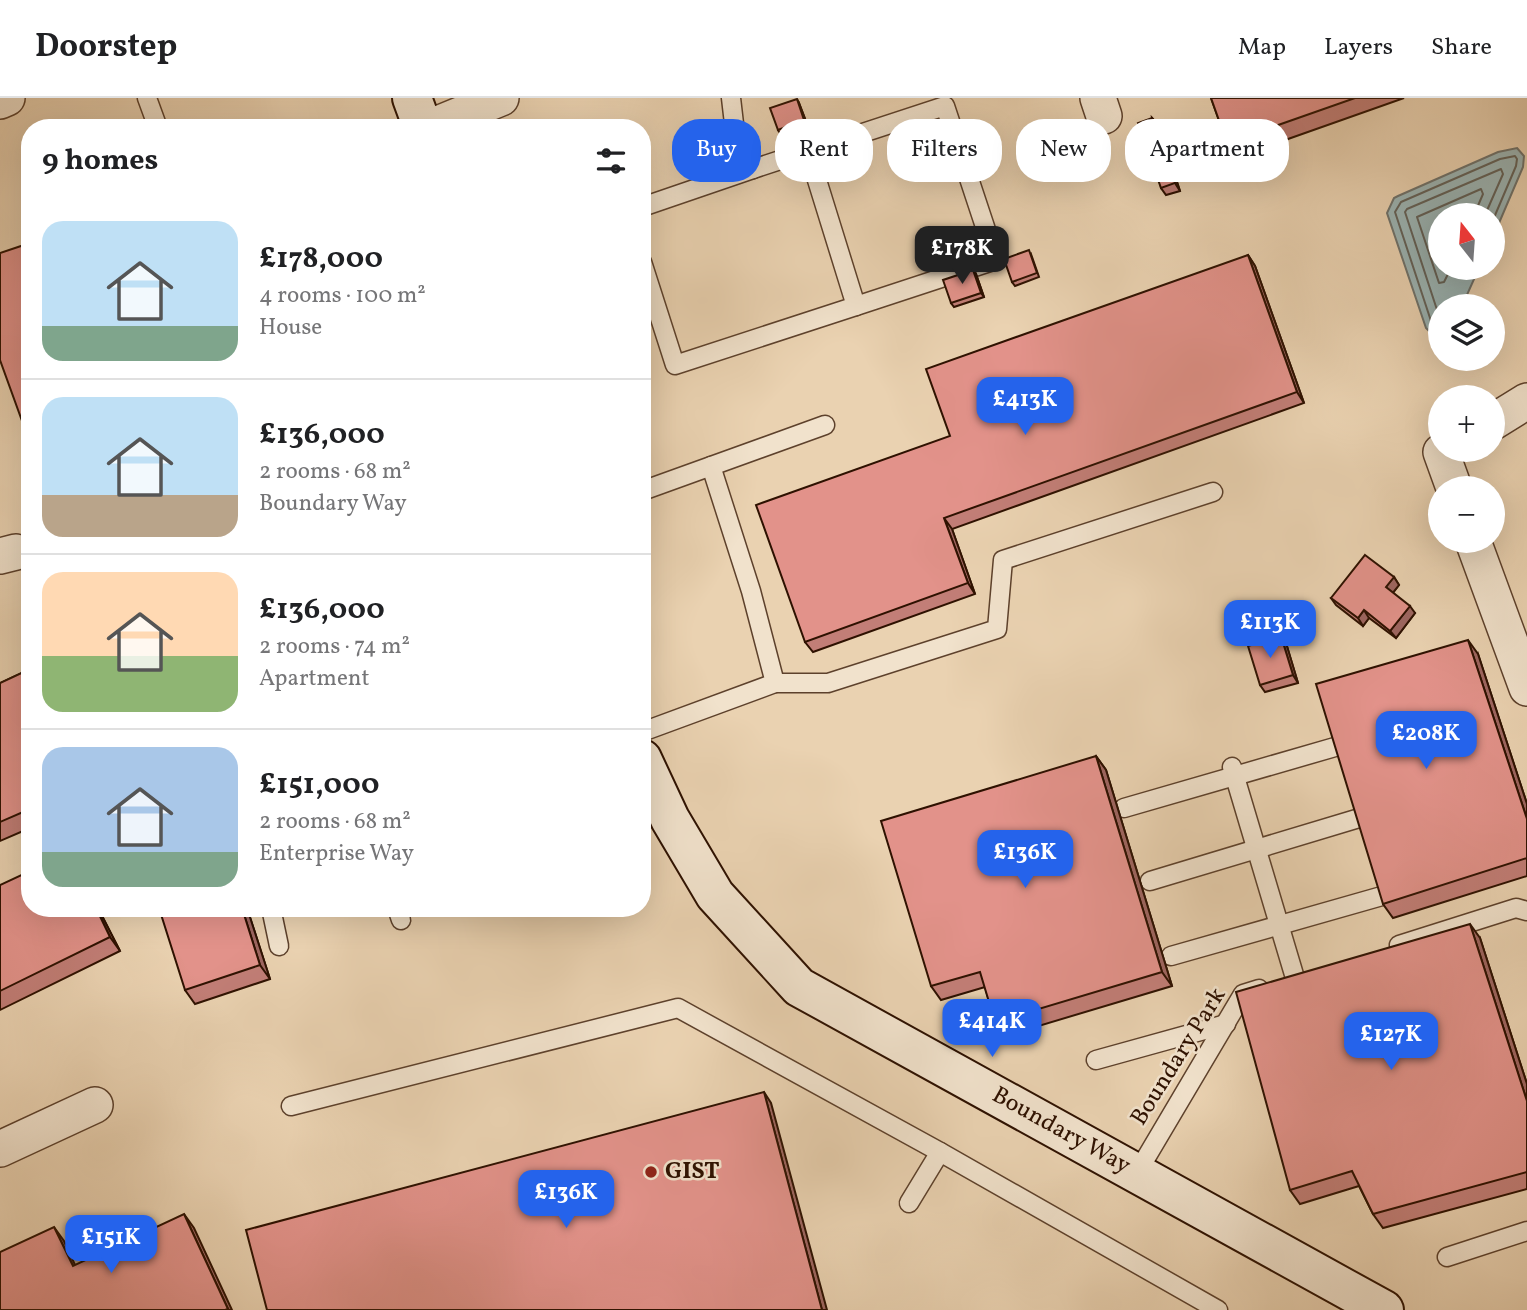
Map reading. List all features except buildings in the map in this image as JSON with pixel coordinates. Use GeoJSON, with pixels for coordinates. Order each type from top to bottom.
{"type":"FeatureCollection","features":[{"type":"Feature","properties":{"kind":"street"},"geometry":{"type":"LineString","coordinates":[[0,100],[7,98]]}},
{"type":"Feature","properties":{"kind":"street"},"geometry":{"type":"LineString","coordinates":[[412,98],[420,119]]}},
{"type":"Feature","properties":{"kind":"street"},"geometry":{"type":"LineString","coordinates":[[450,119],[500,98]]}},
{"type":"Feature","properties":{"kind":"street"},"geometry":{"type":"LineString","coordinates":[[1505,415],[1527,401]]}},
{"type":"Feature","properties":{"kind":"street"},"geometry":{"type":"LineString","coordinates":[[1477,553],[1527,688]]}},
{"type":"Feature","properties":{"kind":"street","name":"Boundary Way"},"geometry":{"type":"LineString","coordinates":[[651,778],[670,819],[715,895],[799,987],[1384,1310]]}},
{"type":"Feature","properties":{"kind":"street"},"geometry":{"type":"LineString","coordinates":[[0,1149],[95,1105]]}},
{"type":"Feature","properties":{"kind":"lane"},"geometry":{"type":"LineString","coordinates":[[147,98],[155,119]]}},
{"type":"Feature","properties":{"kind":"lane"},"geometry":{"type":"LineString","coordinates":[[731,98],[733,119]]}},
{"type":"Feature","properties":{"kind":"lane"},"geometry":{"type":"LineString","coordinates":[[651,290],[675,365],[996,260],[945,106],[873,130]]}},
{"type":"Feature","properties":{"kind":"lane"},"geometry":{"type":"LineString","coordinates":[[651,204],[715,182]]}},
{"type":"Feature","properties":{"kind":"lane"},"geometry":{"type":"LineString","coordinates":[[818,182],[856,306]]}},
{"type":"Feature","properties":{"kind":"lane"},"geometry":{"type":"LineString","coordinates":[[651,488],[825,425]]}},
{"type":"Feature","properties":{"kind":"lane"},"geometry":{"type":"LineString","coordinates":[[711,466],[751,591],[775,683]]}},
{"type":"Feature","properties":{"kind":"lane"},"geometry":{"type":"LineString","coordinates":[[651,729],[775,683],[828,683],[997,629],[1003,560],[1213,492]]}},
{"type":"Feature","properties":{"kind":"lane"},"geometry":{"type":"LineString","coordinates":[[1124,808],[1233,772],[1335,747]]}},
{"type":"Feature","properties":{"kind":"lane"},"geometry":{"type":"LineString","coordinates":[[1233,772],[1280,926]]}},
{"type":"Feature","properties":{"kind":"lane"},"geometry":{"type":"LineString","coordinates":[[1150,881],[1356,819]]}},
{"type":"Feature","properties":{"kind":"lane"},"geometry":{"type":"LineString","coordinates":[[1171,957],[1382,896]]}},
{"type":"Feature","properties":{"kind":"lane"},"geometry":{"type":"LineString","coordinates":[[1386,949],[1522,909]]}},
{"type":"Feature","properties":{"kind":"lane"},"geometry":{"type":"LineString","coordinates":[[273,917],[279,946]]}},
{"type":"Feature","properties":{"kind":"lane","name":"Boundary Park"},"geometry":{"type":"LineString","coordinates":[[1137,1173],[1243,994],[1289,980],[1280,926]]}},
{"type":"Feature","properties":{"kind":"lane"},"geometry":{"type":"LineString","coordinates":[[291,1106],[678,1008],[940,1152],[1216,1309]]}},
{"type":"Feature","properties":{"kind":"lane"},"geometry":{"type":"LineString","coordinates":[[1096,1059],[1226,1024]]}},
{"type":"Feature","properties":{"kind":"lane"},"geometry":{"type":"LineString","coordinates":[[909,1203],[940,1152]]}},
{"type":"Feature","properties":{"kind":"lane"},"geometry":{"type":"LineString","coordinates":[[1447,1256],[1527,1231]]}},
{"type":"Feature","properties":{"kind":"water"},"geometry":{"type":"Polygon","coordinates":[[[1517,148],[1524,156],[1523,167],[1505,209],[1505,203],[1428,203],[1428,280],[1474,280],[1467,294],[1428,294],[1428,330],[1387,213],[1394,198],[1498,152],[1517,148]]]}},
{"type":"Feature","properties":{"kind":"place","name":"GIST"},"geometry":{"type":"Point","coordinates":[651,1172]}}]}
